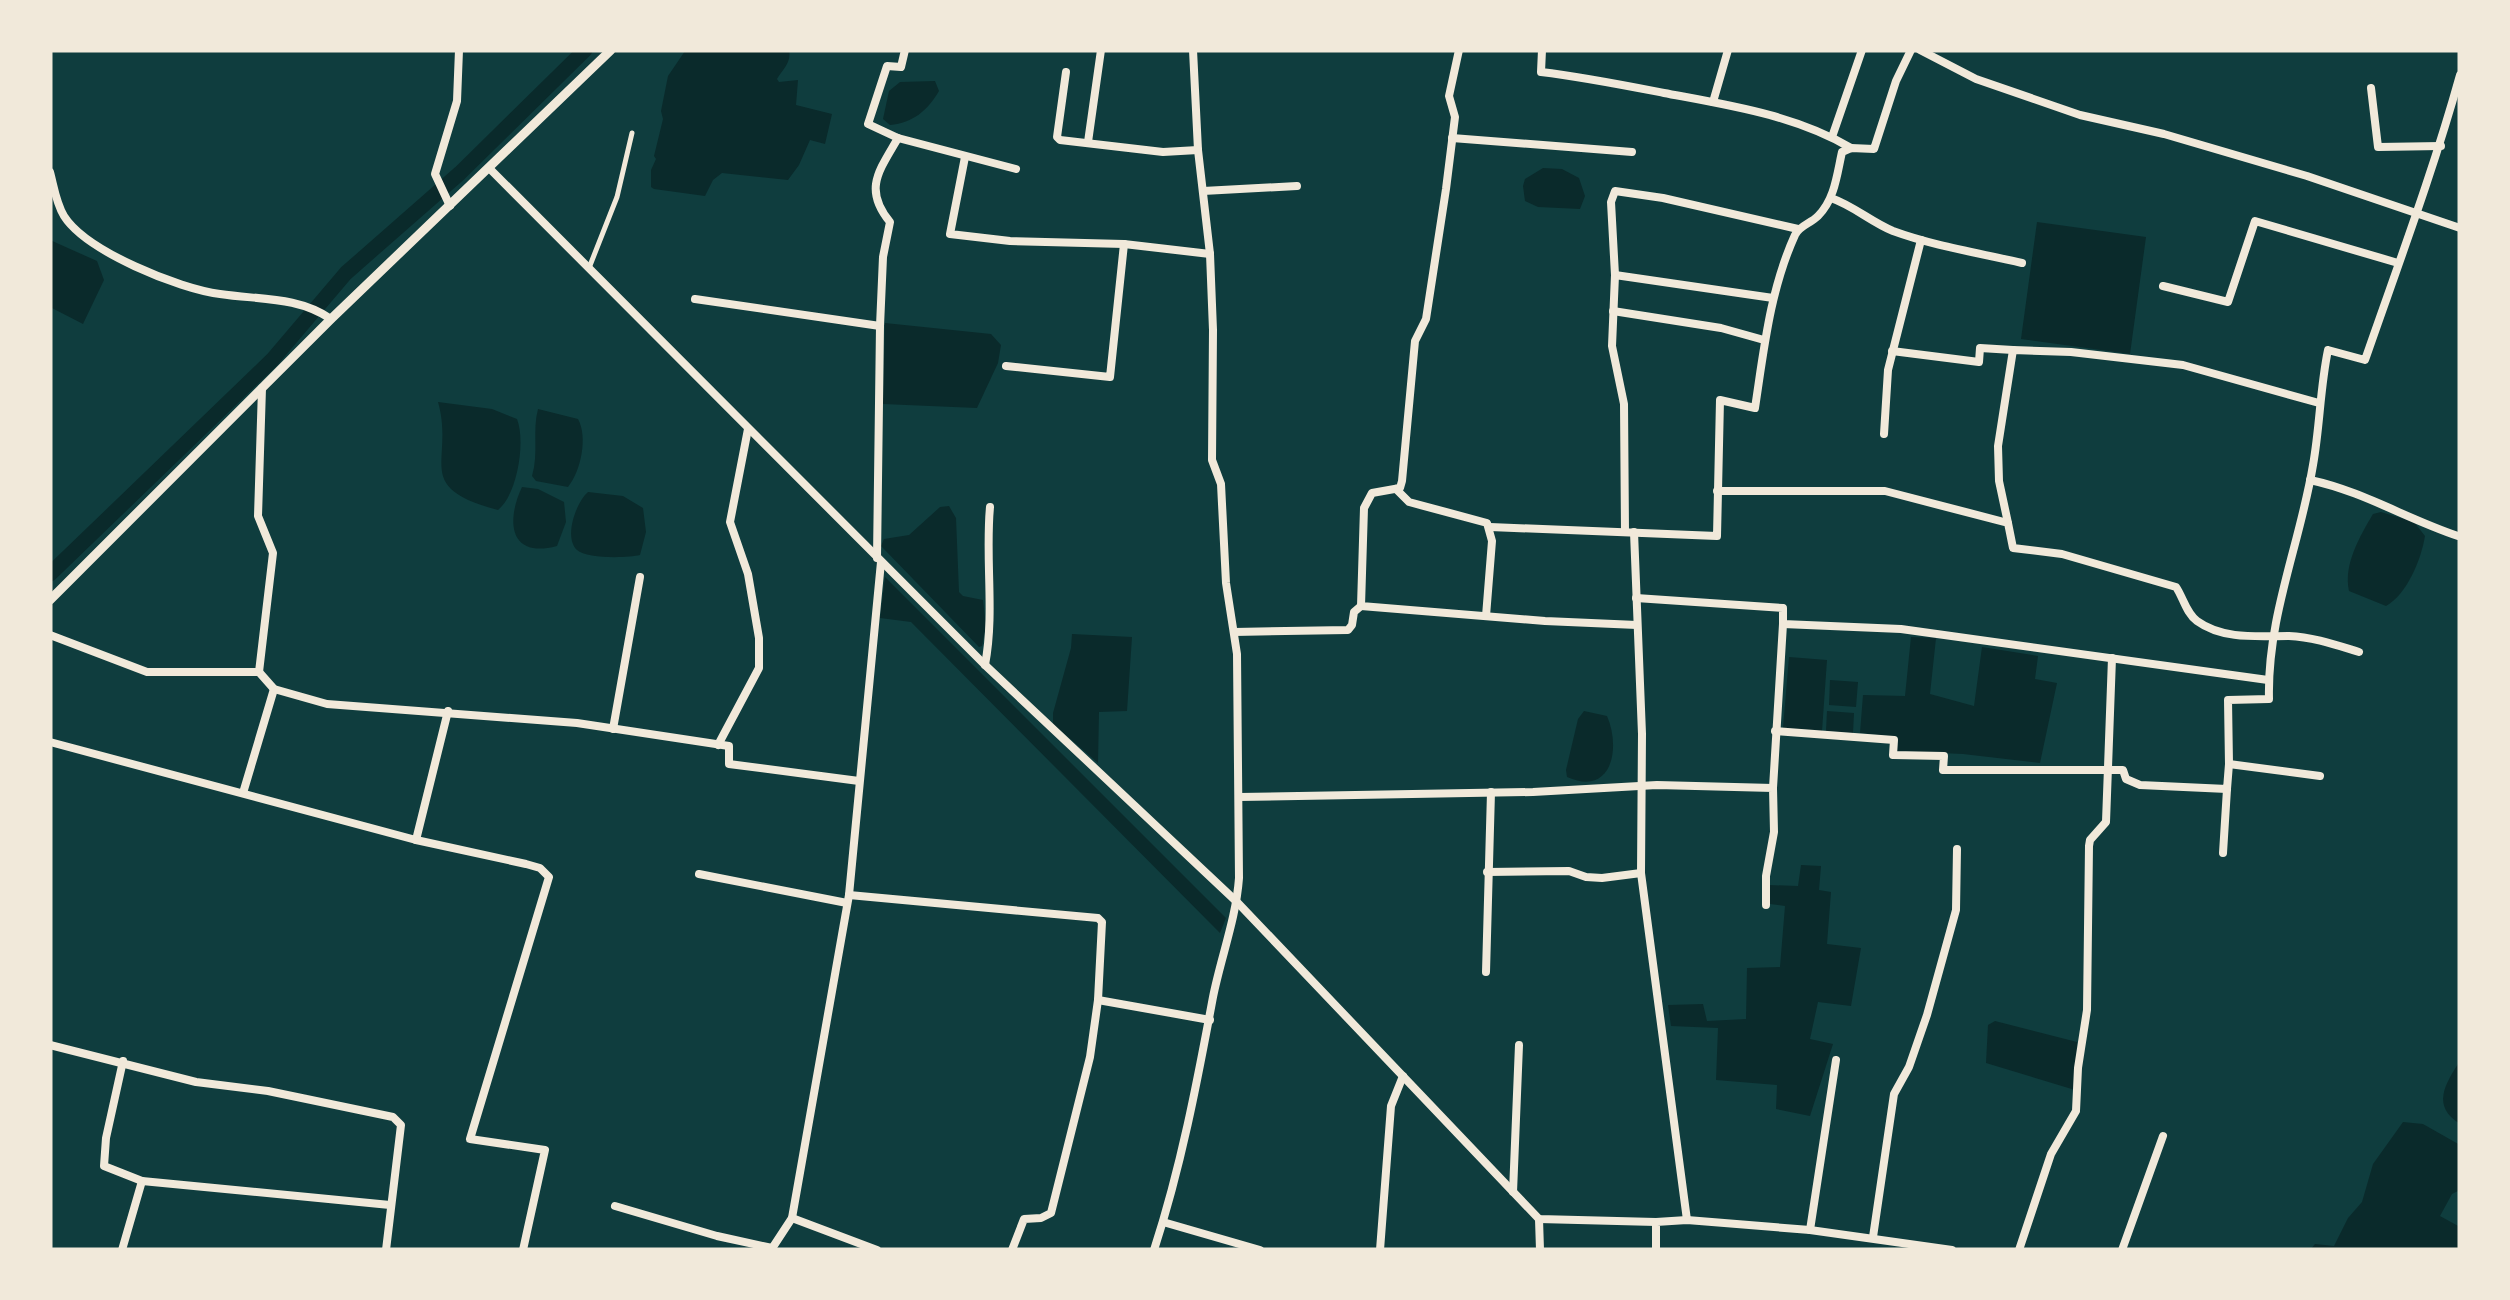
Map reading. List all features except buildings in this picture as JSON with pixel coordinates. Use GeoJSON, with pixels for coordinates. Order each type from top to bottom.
{"type":"FeatureCollection","features":[{"type":"Feature","properties":{"kind":"street"},"geometry":{"type":"LineString","coordinates":[[448,201],[435,174],[457,101],[459,50]]}},
{"type":"Feature","properties":{"kind":"street"},"geometry":{"type":"LineString","coordinates":[[50,600],[448,201],[490,169],[611,50]]}},
{"type":"Feature","properties":{"kind":"street"},"geometry":{"type":"LineString","coordinates":[[906,50],[901,67],[887,66],[868,124],[898,138],[1016,169]]}},
{"type":"Feature","properties":{"kind":"street"},"geometry":{"type":"LineString","coordinates":[[1088,142],[1100,50]]}},
{"type":"Feature","properties":{"kind":"street"},"geometry":{"type":"LineString","coordinates":[[1154,1250],[1188,1134],[1238,902],[1239,707],[1234,632],[1224,569],[1221,484],[1212,460],[1214,330],[1193,50]]}},
{"type":"Feature","properties":{"kind":"street"},"geometry":{"type":"LineString","coordinates":[[1361,606],[1364,508],[1372,493],[1396,489],[1402,480],[1415,341],[1426,319],[1452,138],[1454,118],[1449,96],[1459,50]]}},
{"type":"Feature","properties":{"kind":"street"},"geometry":{"type":"LineString","coordinates":[[1542,50],[1541,72],[1594,78],[1770,115],[1852,148]]}},
{"type":"Feature","properties":{"kind":"street"},"geometry":{"type":"LineString","coordinates":[[1713,102],[1728,50]]}},
{"type":"Feature","properties":{"kind":"street"},"geometry":{"type":"LineString","coordinates":[[1832,137],[1862,50]]}},
{"type":"Feature","properties":{"kind":"street"},"geometry":{"type":"LineString","coordinates":[[1396,489],[1409,502],[1480,519],[1490,527],[1717,536],[1720,400],[1755,408],[1772,298],[1798,229],[1817,218],[1832,198],[1842,152],[1852,148],[1874,149],[1910,50]]}},
{"type":"Feature","properties":{"kind":"street"},"geometry":{"type":"LineString","coordinates":[[1920,50],[1976,79],[2080,115],[2164,134],[2307,176],[2460,228]]}},
{"type":"Feature","properties":{"kind":"street"},"geometry":{"type":"LineString","coordinates":[[1066,72],[1056,137],[1162,152],[1198,150]]}},
{"type":"Feature","properties":{"kind":"street"},"geometry":{"type":"LineString","coordinates":[[2224,853],[2228,700],[2269,700],[2272,638],[2310,480],[2328,350],[2366,360],[2398,263],[2419,214],[2460,75]]}},
{"type":"Feature","properties":{"kind":"street"},"geometry":{"type":"LineString","coordinates":[[2371,88],[2378,147],[2440,146]]}},
{"type":"Feature","properties":{"kind":"street"},"geometry":{"type":"LineString","coordinates":[[589,269],[617,197],[632,133]]}},
{"type":"Feature","properties":{"kind":"street"},"geometry":{"type":"LineString","coordinates":[[615,1206],[772,1249],[792,1218],[848,899],[879,560],[880,326],[883,257],[890,222],[874,196],[880,172],[898,138]]}},
{"type":"Feature","properties":{"kind":"street"},"geometry":{"type":"LineString","coordinates":[[1452,138],[1632,152]]}},
{"type":"Feature","properties":{"kind":"street"},"geometry":{"type":"LineString","coordinates":[[964,157],[950,234],[1010,241],[1124,244],[1210,254]]}},
{"type":"Feature","properties":{"kind":"street"},"geometry":{"type":"LineString","coordinates":[[490,169],[985,665],[1238,902],[1539,1218],[1687,1220],[1873,1237],[1952,1250]]}},
{"type":"Feature","properties":{"kind":"street"},"geometry":{"type":"LineString","coordinates":[[50,172],[66,220],[92,242],[138,268],[194,289],[290,301],[331,319]]}},
{"type":"Feature","properties":{"kind":"street"},"geometry":{"type":"LineString","coordinates":[[1203,191],[1298,186]]}},
{"type":"Feature","properties":{"kind":"street"},"geometry":{"type":"LineString","coordinates":[[1687,1220],[1640,873],[1642,788],[1636,598],[1624,404],[1612,346],[1615,275],[1611,202],[1615,192],[1663,198],[1798,229]]}},
{"type":"Feature","properties":{"kind":"street"},"geometry":{"type":"LineString","coordinates":[[1832,198],[1879,225],[1922,240],[2022,263]]}},
{"type":"Feature","properties":{"kind":"street"},"geometry":{"type":"LineString","coordinates":[[2163,286],[2228,302],[2254,220],[2398,263]]}},
{"type":"Feature","properties":{"kind":"street"},"geometry":{"type":"LineString","coordinates":[[1884,434],[1884,396],[1892,352],[1922,240]]}},
{"type":"Feature","properties":{"kind":"street"},"geometry":{"type":"LineString","coordinates":[[1006,366],[1110,378],[1124,244]]}},
{"type":"Feature","properties":{"kind":"street"},"geometry":{"type":"LineString","coordinates":[[1615,275],[1772,298]]}},
{"type":"Feature","properties":{"kind":"street"},"geometry":{"type":"LineString","coordinates":[[695,298],[880,326]]}},
{"type":"Feature","properties":{"kind":"street"},"geometry":{"type":"LineString","coordinates":[[1613,311],[1708,325],[1764,340]]}},
{"type":"Feature","properties":{"kind":"street"},"geometry":{"type":"LineString","coordinates":[[1892,352],[1979,362],[1980,348],[2091,354],[2183,365],[2319,403]]}},
{"type":"Feature","properties":{"kind":"street"},"geometry":{"type":"LineString","coordinates":[[2013,350],[1998,446],[1999,481],[2012,548],[2062,554],[2176,588],[2197,621],[2250,638],[2318,640],[2359,652]]}},
{"type":"Feature","properties":{"kind":"street"},"geometry":{"type":"LineString","coordinates":[[262,388],[258,516],[273,553],[259,672],[274,689],[327,704],[448,711],[729,746],[729,764],[859,781]]}},
{"type":"Feature","properties":{"kind":"street"},"geometry":{"type":"LineString","coordinates":[[718,745],[759,668],[748,574],[730,522],[748,429]]}},
{"type":"Feature","properties":{"kind":"street"},"geometry":{"type":"LineString","coordinates":[[2310,480],[2359,493],[2458,536]]}},
{"type":"Feature","properties":{"kind":"street"},"geometry":{"type":"LineString","coordinates":[[1717,491],[1884,491],[2008,524]]}},
{"type":"Feature","properties":{"kind":"street"},"geometry":{"type":"LineString","coordinates":[[985,665],[991,624],[986,547],[990,507]]}},
{"type":"Feature","properties":{"kind":"street"},"geometry":{"type":"LineString","coordinates":[[1486,616],[1490,527]]}},
{"type":"Feature","properties":{"kind":"street"},"geometry":{"type":"LineString","coordinates":[[614,729],[640,578]]}},
{"type":"Feature","properties":{"kind":"street"},"geometry":{"type":"LineString","coordinates":[[1636,598],[1783,608],[1775,731],[1774,832],[1766,876],[1766,904]]}},
{"type":"Feature","properties":{"kind":"street"},"geometry":{"type":"LineString","coordinates":[[1234,632],[1348,630],[1354,612],[1361,606],[1637,624]]}},
{"type":"Feature","properties":{"kind":"street"},"geometry":{"type":"LineString","coordinates":[[1784,624],[1902,630],[2268,680]]}},
{"type":"Feature","properties":{"kind":"street"},"geometry":{"type":"LineString","coordinates":[[50,635],[147,672],[259,672]]}},
{"type":"Feature","properties":{"kind":"street"},"geometry":{"type":"LineString","coordinates":[[2019,1250],[2051,1154],[2076,1111],[2088,982],[2086,901],[2090,846],[2094,834],[2106,822],[2112,658]]}},
{"type":"Feature","properties":{"kind":"street"},"geometry":{"type":"LineString","coordinates":[[243,793],[274,689]]}},
{"type":"Feature","properties":{"kind":"street"},"geometry":{"type":"LineString","coordinates":[[416,840],[448,711]]}},
{"type":"Feature","properties":{"kind":"street"},"geometry":{"type":"LineString","coordinates":[[1775,731],[1894,740],[1893,755],[1944,756],[1943,770],[2123,770],[2126,779],[2140,786],[2227,789]]}},
{"type":"Feature","properties":{"kind":"street"},"geometry":{"type":"LineString","coordinates":[[50,742],[416,840],[540,868],[549,877],[470,1138],[545,1150],[523,1250]]}},
{"type":"Feature","properties":{"kind":"street"},"geometry":{"type":"LineString","coordinates":[[2229,764],[2320,776]]}},
{"type":"Feature","properties":{"kind":"street"},"geometry":{"type":"LineString","coordinates":[[1239,797],[1773,788]]}},
{"type":"Feature","properties":{"kind":"street"},"geometry":{"type":"LineString","coordinates":[[1486,972],[1491,792]]}},
{"type":"Feature","properties":{"kind":"street"},"geometry":{"type":"LineString","coordinates":[[1873,1237],[1894,1094],[1909,1067],[1927,1015],[1956,910],[1957,849]]}},
{"type":"Feature","properties":{"kind":"street"},"geometry":{"type":"LineString","coordinates":[[1487,872],[1570,871],[1602,878],[1640,873]]}},
{"type":"Feature","properties":{"kind":"street"},"geometry":{"type":"LineString","coordinates":[[699,874],[848,899],[1098,918],[1102,922],[1090,1058],[1051,1213],[1024,1220],[1012,1250]]}},
{"type":"Feature","properties":{"kind":"street"},"geometry":{"type":"LineString","coordinates":[[1098,1000],[1210,1020]]}},
{"type":"Feature","properties":{"kind":"street"},"geometry":{"type":"LineString","coordinates":[[50,1045],[196,1082],[393,1117],[401,1125],[386,1250]]}},
{"type":"Feature","properties":{"kind":"street"},"geometry":{"type":"LineString","coordinates":[[1513,1192],[1519,1045]]}},
{"type":"Feature","properties":{"kind":"street"},"geometry":{"type":"LineString","coordinates":[[1810,1230],[1836,1060]]}},
{"type":"Feature","properties":{"kind":"street"},"geometry":{"type":"LineString","coordinates":[[122,1061],[104,1166],[142,1181],[390,1205]]}},
{"type":"Feature","properties":{"kind":"street"},"geometry":{"type":"LineString","coordinates":[[1380,1250],[1390,1106],[1403,1076]]}},
{"type":"Feature","properties":{"kind":"street"},"geometry":{"type":"LineString","coordinates":[[2122,1250],[2163,1136]]}},
{"type":"Feature","properties":{"kind":"street"},"geometry":{"type":"LineString","coordinates":[[122,1250],[142,1181]]}},
{"type":"Feature","properties":{"kind":"street"},"geometry":{"type":"LineString","coordinates":[[792,1218],[877,1250]]}},
{"type":"Feature","properties":{"kind":"street"},"geometry":{"type":"LineString","coordinates":[[1539,1218],[1540,1250]]}},
{"type":"Feature","properties":{"kind":"street"},"geometry":{"type":"LineString","coordinates":[[1163,1222],[1260,1250]]}},
{"type":"Feature","properties":{"kind":"street"},"geometry":{"type":"LineString","coordinates":[[1656,1222],[1656,1250]]}},
{"type":"Feature","properties":{"kind":"water"},"geometry":{"type":"Polygon","coordinates":[[[789,50],[788,63],[777,79],[798,80],[796,105],[832,114],[825,144],[810,140],[788,180],[722,173],[713,180],[705,196],[651,187],[668,76],[685,51],[789,50]]]}},
{"type":"Feature","properties":{"kind":"water"},"geometry":{"type":"Polygon","coordinates":[[[935,81],[939,91],[919,114],[890,125],[883,119],[889,91],[900,82],[935,81]]]}},
{"type":"Feature","properties":{"kind":"water"},"geometry":{"type":"Polygon","coordinates":[[[1543,168],[1562,169],[1579,178],[1585,196],[1580,209],[1538,207],[1525,201],[1525,179],[1543,168]]]}},
{"type":"Feature","properties":{"kind":"water"},"geometry":{"type":"Polygon","coordinates":[[[2037,222],[2146,237],[2130,354],[2021,339],[2037,222]]]}},
{"type":"Feature","properties":{"kind":"water"},"geometry":{"type":"Polygon","coordinates":[[[50,240],[97,261],[104,280],[83,324],[50,307],[50,240]]]}},
{"type":"Feature","properties":{"kind":"water"},"geometry":{"type":"Polygon","coordinates":[[[885,323],[991,334],[1001,345],[998,363],[977,408],[883,404],[885,323]]]}},
{"type":"Feature","properties":{"kind":"water"},"geometry":{"type":"Polygon","coordinates":[[[438,402],[492,409],[517,419],[521,441],[518,468],[510,493],[498,510],[471,501],[445,482],[438,402]]]}},
{"type":"Feature","properties":{"kind":"water"},"geometry":{"type":"Polygon","coordinates":[[[538,409],[578,419],[581,426],[582,454],[568,487],[536,481],[532,476],[538,409]]]}},
{"type":"Feature","properties":{"kind":"water"},"geometry":{"type":"Polygon","coordinates":[[[522,487],[538,489],[564,502],[566,522],[557,546],[529,547],[516,534],[514,512],[522,487]]]}},
{"type":"Feature","properties":{"kind":"water"},"geometry":{"type":"Polygon","coordinates":[[[588,492],[623,496],[643,508],[646,532],[640,555],[598,556],[577,550],[571,528],[588,492]]]}},
{"type":"Feature","properties":{"kind":"water"},"geometry":{"type":"Polygon","coordinates":[[[949,506],[956,518],[959,592],[983,600],[986,626],[979,647],[881,546],[884,539],[909,535],[940,507],[949,506]]]}},
{"type":"Feature","properties":{"kind":"water"},"geometry":{"type":"Polygon","coordinates":[[[2381,512],[2414,522],[2425,536],[2412,576],[2386,606],[2349,591],[2348,581],[2358,541],[2373,514],[2381,512]]]}},
{"type":"Feature","properties":{"kind":"water"},"geometry":{"type":"Polygon","coordinates":[[[885,577],[1226,918],[1220,933],[911,622],[880,618],[885,577]]]}},
{"type":"Feature","properties":{"kind":"water"},"geometry":{"type":"Polygon","coordinates":[[[1072,634],[1132,637],[1127,711],[1099,712],[1098,763],[1053,724],[1072,634]]]}},
{"type":"Feature","properties":{"kind":"water"},"geometry":{"type":"Polygon","coordinates":[[[1911,637],[1936,638],[1930,694],[1974,706],[1982,647],[2038,656],[2035,679],[2057,683],[2040,763],[1897,751],[1898,737],[1860,733],[1863,695],[1905,696],[1911,637]]]}},
{"type":"Feature","properties":{"kind":"water"},"geometry":{"type":"Polygon","coordinates":[[[1789,657],[1827,660],[1822,731],[1783,728],[1789,657]]]}},
{"type":"Feature","properties":{"kind":"water"},"geometry":{"type":"Polygon","coordinates":[[[1830,680],[1858,682],[1856,707],[1829,705],[1830,680]]]}},
{"type":"Feature","properties":{"kind":"water"},"geometry":{"type":"Polygon","coordinates":[[[1584,711],[1607,716],[1613,742],[1609,766],[1603,775],[1582,781],[1567,777],[1566,770],[1578,719],[1584,711]]]}},
{"type":"Feature","properties":{"kind":"water"},"geometry":{"type":"Polygon","coordinates":[[[1827,711],[1854,713],[1853,733],[1826,731],[1827,711]]]}},
{"type":"Feature","properties":{"kind":"water"},"geometry":{"type":"Polygon","coordinates":[[[1801,865],[1821,866],[1819,890],[1831,892],[1827,944],[1861,948],[1851,1006],[1818,1002],[1810,1039],[1833,1044],[1810,1116],[1776,1109],[1777,1085],[1716,1080],[1718,1028],[1671,1026],[1668,1005],[1703,1004],[1707,1021],[1746,1019],[1747,968],[1780,967],[1785,906],[1770,904],[1769,885],[1798,886],[1801,865]]]}},
{"type":"Feature","properties":{"kind":"water"},"geometry":{"type":"Polygon","coordinates":[[[1995,1021],[2077,1042],[2075,1090],[1986,1063],[1988,1025],[1995,1021]]]}},
{"type":"Feature","properties":{"kind":"water"},"geometry":{"type":"Polygon","coordinates":[[[2460,1061],[2460,1124],[2443,1102],[2446,1086],[2460,1061]]]}},
{"type":"Feature","properties":{"kind":"water"},"geometry":{"type":"Polygon","coordinates":[[[2403,1122],[2423,1124],[2460,1145],[2460,1190],[2452,1194],[2440,1216],[2460,1227],[2460,1250],[2310,1250],[2315,1244],[2334,1246],[2348,1218],[2362,1202],[2373,1164],[2403,1122]]]}},
{"type":"Feature","properties":{"kind":"waterway"},"geometry":{"type":"LineString","coordinates":[[50,574],[272,360],[346,273],[460,173],[585,50]]}}]}
